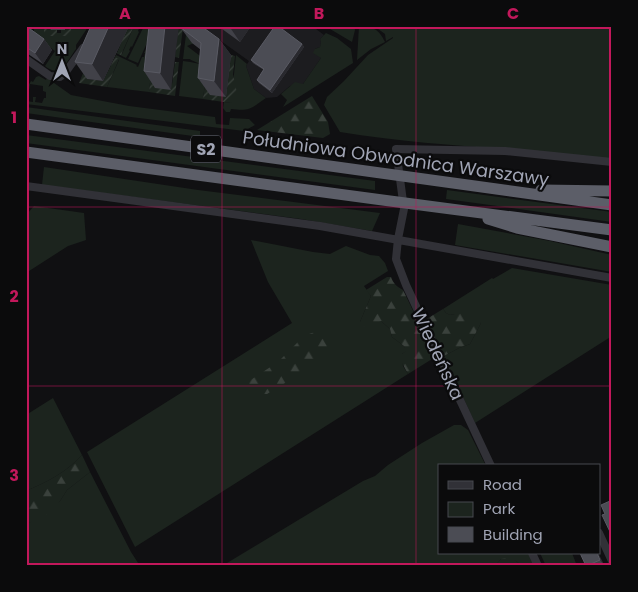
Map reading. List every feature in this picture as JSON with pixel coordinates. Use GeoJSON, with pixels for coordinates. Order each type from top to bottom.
{"type":"FeatureCollection","features":[{"type":"Feature","properties":{"kind":"highway","name":"Południowa Obwodnica Warszawy"},"geometry":{"type":"LineString","coordinates":[[26,124],[612,205]]}},
{"type":"Feature","properties":{"kind":"highway","name":"S2"},"geometry":{"type":"LineString","coordinates":[[26,152],[612,230]]}},
{"type":"Feature","properties":{"kind":"highway"},"geometry":{"type":"LineString","coordinates":[[493,190],[612,191]]}},
{"type":"Feature","properties":{"kind":"highway"},"geometry":{"type":"LineString","coordinates":[[455,210],[517,228],[612,247]]}},
{"type":"Feature","properties":{"kind":"street"},"geometry":{"type":"LineString","coordinates":[[26,60],[50,76],[60,77],[89,40]]}},
{"type":"Feature","properties":{"kind":"street","name":"Wiedeńska"},"geometry":{"type":"LineString","coordinates":[[490,464],[406,286],[396,259],[404,209],[396,149],[505,151],[612,162]]}},
{"type":"Feature","properties":{"kind":"street"},"geometry":{"type":"LineString","coordinates":[[26,186],[298,222],[612,278]]}},
{"type":"Feature","properties":{"kind":"street"},"geometry":{"type":"LineString","coordinates":[[600,535],[612,560]]}},
{"type":"Feature","properties":{"kind":"street"},"geometry":{"type":"LineString","coordinates":[[532,554],[538,566]]}},
{"type":"Feature","properties":{"kind":"shaded area"},"geometry":{"type":"Polygon","coordinates":[[[200,26],[312,26],[324,35],[320,39],[320,47],[315,49],[321,58],[303,84],[290,86],[277,97],[266,98],[254,89],[246,66],[249,61],[200,26]]]}},
{"type":"Feature","properties":{"kind":"green space"},"geometry":{"type":"Polygon","coordinates":[[[34,26],[44,26],[44,36],[71,36],[71,26],[88,27],[67,63],[55,70],[45,66],[55,51],[34,36],[34,26]]]}},
{"type":"Feature","properties":{"kind":"green space"},"geometry":{"type":"Polygon","coordinates":[[[44,26],[51,26],[51,30],[57,30],[57,33],[61,33],[61,30],[65,30],[65,26],[71,26],[71,36],[44,36],[44,26]]]}},
{"type":"Feature","properties":{"kind":"green space"},"geometry":{"type":"Polygon","coordinates":[[[128,26],[134,26],[121,55],[117,53],[128,26]]]}},
{"type":"Feature","properties":{"kind":"green space"},"geometry":{"type":"Polygon","coordinates":[[[134,26],[140,26],[139,32],[126,58],[116,52],[122,54],[134,26]]]}},
{"type":"Feature","properties":{"kind":"green space"},"geometry":{"type":"Polygon","coordinates":[[[144,26],[154,27],[138,63],[128,59],[144,26]]]}},
{"type":"Feature","properties":{"kind":"green space"},"geometry":{"type":"Polygon","coordinates":[[[187,26],[209,37],[187,46],[208,62],[198,63],[190,59],[183,59],[187,26]]]}},
{"type":"Feature","properties":{"kind":"green space"},"geometry":{"type":"Polygon","coordinates":[[[325,26],[354,26],[352,42],[325,26]]]}},
{"type":"Feature","properties":{"kind":"green space"},"geometry":{"type":"Polygon","coordinates":[[[359,26],[375,29],[385,42],[371,49],[357,60],[359,26]]]}},
{"type":"Feature","properties":{"kind":"green space"},"geometry":{"type":"Polygon","coordinates":[[[374,26],[388,26],[390,29],[394,26],[612,26],[612,159],[408,141],[340,132],[324,105],[327,97],[368,55],[393,38],[386,41],[385,34],[374,26]]]}},
{"type":"Feature","properties":{"kind":"green space"},"geometry":{"type":"Polygon","coordinates":[[[178,28],[183,28],[179,58],[175,57],[178,28]]]}},
{"type":"Feature","properties":{"kind":"green space"},"geometry":{"type":"Polygon","coordinates":[[[156,29],[149,92],[107,87],[119,60],[115,57],[116,55],[138,67],[156,29]]]}},
{"type":"Feature","properties":{"kind":"green space"},"geometry":{"type":"Polygon","coordinates":[[[156,29],[172,85],[175,62],[179,62],[175,96],[149,92],[156,29]]]}},
{"type":"Feature","properties":{"kind":"green space"},"geometry":{"type":"Polygon","coordinates":[[[326,33],[337,38],[351,49],[353,63],[283,107],[287,100],[281,94],[295,82],[303,84],[321,58],[313,53],[315,49],[320,47],[320,39],[326,33]]]}},
{"type":"Feature","properties":{"kind":"green space"},"geometry":{"type":"Polygon","coordinates":[[[231,55],[235,56],[233,74],[237,93],[231,103],[203,99],[207,68],[226,97],[231,55]]]}},
{"type":"Feature","properties":{"kind":"green space"},"geometry":{"type":"Polygon","coordinates":[[[236,55],[247,64],[246,66],[254,89],[266,98],[250,108],[242,110],[231,109],[230,112],[226,112],[223,108],[224,102],[231,103],[236,55]]]}},
{"type":"Feature","properties":{"kind":"green space"},"geometry":{"type":"Polygon","coordinates":[[[115,57],[119,59],[107,87],[79,83],[84,71],[87,79],[103,81],[115,57]]]}},
{"type":"Feature","properties":{"kind":"green space"},"geometry":{"type":"Polygon","coordinates":[[[183,61],[212,66],[207,68],[203,99],[179,96],[183,61]]]}},
{"type":"Feature","properties":{"kind":"green space"},"geometry":{"type":"Polygon","coordinates":[[[39,76],[46,80],[47,78],[71,95],[129,106],[215,117],[216,124],[229,125],[230,118],[249,119],[255,125],[244,131],[26,104],[26,101],[33,102],[33,97],[36,97],[35,102],[42,103],[44,98],[46,98],[43,86],[30,84],[29,90],[27,88],[31,81],[33,82],[39,76]]]}},
{"type":"Feature","properties":{"kind":"green space"},"geometry":{"type":"Polygon","coordinates":[[[312,96],[328,122],[330,134],[323,138],[257,130],[312,96]]]}},
{"type":"Feature","properties":{"kind":"green space"},"geometry":{"type":"Polygon","coordinates":[[[26,107],[200,131],[200,137],[26,113],[26,107]]]}},
{"type":"Feature","properties":{"kind":"green space"},"geometry":{"type":"Polygon","coordinates":[[[26,135],[375,181],[375,190],[26,143],[26,135]]]}},
{"type":"Feature","properties":{"kind":"green space"},"geometry":{"type":"Polygon","coordinates":[[[44,167],[198,190],[380,213],[372,231],[301,219],[42,185],[44,167]]]}},
{"type":"Feature","properties":{"kind":"green space"},"geometry":{"type":"Polygon","coordinates":[[[447,190],[612,212],[612,222],[446,199],[447,190]]]}},
{"type":"Feature","properties":{"kind":"green space"},"geometry":{"type":"Polygon","coordinates":[[[34,206],[84,213],[86,240],[68,246],[26,273],[26,215],[34,206]]]}},
{"type":"Feature","properties":{"kind":"green space"},"geometry":{"type":"Polygon","coordinates":[[[458,224],[612,255],[612,272],[455,245],[458,224]]]}},
{"type":"Feature","properties":{"kind":"green space"},"geometry":{"type":"Polygon","coordinates":[[[251,240],[330,254],[346,246],[370,255],[379,256],[385,263],[388,271],[364,286],[371,296],[360,322],[381,321],[390,329],[392,337],[404,346],[407,351],[402,354],[403,366],[408,374],[135,547],[87,452],[292,323],[268,282],[251,240]]]}},
{"type":"Feature","properties":{"kind":"green space"},"geometry":{"type":"Polygon","coordinates":[[[512,268],[612,285],[612,336],[475,423],[444,356],[470,344],[481,323],[455,314],[450,315],[443,309],[492,278],[512,268]]]}},
{"type":"Feature","properties":{"kind":"green space"},"geometry":{"type":"Polygon","coordinates":[[[387,277],[391,277],[396,285],[403,290],[431,348],[432,359],[408,374],[400,359],[406,351],[404,346],[392,337],[390,329],[381,321],[369,327],[363,326],[360,322],[371,296],[366,290],[387,277]]]}},
{"type":"Feature","properties":{"kind":"green space"},"geometry":{"type":"Polygon","coordinates":[[[443,309],[450,315],[455,314],[459,310],[473,313],[481,323],[470,344],[444,356],[425,320],[443,309]]]}},
{"type":"Feature","properties":{"kind":"green space"},"geometry":{"type":"Polygon","coordinates":[[[317,331],[326,333],[330,343],[321,361],[267,394],[258,394],[248,389],[249,381],[278,362],[304,336],[317,331]]]}},
{"type":"Feature","properties":{"kind":"green space"},"geometry":{"type":"Polygon","coordinates":[[[53,398],[82,455],[70,467],[56,476],[26,491],[26,415],[53,398]]]}},
{"type":"Feature","properties":{"kind":"green space"},"geometry":{"type":"Polygon","coordinates":[[[454,425],[461,425],[468,430],[485,464],[438,464],[438,554],[528,554],[534,566],[522,566],[516,561],[501,559],[495,566],[222,566],[363,481],[375,476],[388,465],[454,425]]]}},
{"type":"Feature","properties":{"kind":"green space"},"geometry":{"type":"Polygon","coordinates":[[[82,455],[90,472],[67,490],[60,501],[45,516],[29,523],[26,521],[26,491],[42,484],[70,467],[82,455]]]}},
{"type":"Feature","properties":{"kind":"green space"},"geometry":{"type":"Polygon","coordinates":[[[90,472],[140,566],[26,566],[26,521],[29,523],[60,501],[67,490],[90,472]]]}},
{"type":"Feature","properties":{"kind":"green space"},"geometry":{"type":"Polygon","coordinates":[[[540,554],[572,554],[577,566],[546,566],[540,554]]]}},
{"type":"Feature","properties":{"kind":"green space"},"geometry":{"type":"Polygon","coordinates":[[[509,558],[522,566],[495,566],[501,559],[509,558]]]}},
{"type":"Feature","properties":{"kind":"building"},"geometry":{"type":"Polygon","coordinates":[[[26,26],[44,39],[35,53],[26,47],[26,26]]]}},
{"type":"Feature","properties":{"kind":"building"},"geometry":{"type":"Polygon","coordinates":[[[91,26],[109,26],[92,64],[75,62],[91,26]]]}},
{"type":"Feature","properties":{"kind":"building"},"geometry":{"type":"Polygon","coordinates":[[[149,26],[165,26],[160,73],[144,71],[149,26]]]}},
{"type":"Feature","properties":{"kind":"building"},"geometry":{"type":"Polygon","coordinates":[[[180,26],[201,26],[219,39],[214,81],[198,78],[201,43],[180,26]]]}},
{"type":"Feature","properties":{"kind":"building"},"geometry":{"type":"Polygon","coordinates":[[[275,26],[278,26],[302,44],[270,90],[257,80],[264,69],[251,60],[275,26]]]}},
{"type":"Feature","properties":{"kind":"building"},"geometry":{"type":"Polygon","coordinates":[[[610,501],[612,505],[612,536],[602,515],[605,514],[601,505],[610,501]]]}},
{"type":"Feature","properties":{"kind":"building"},"geometry":{"type":"Polygon","coordinates":[[[580,554],[597,554],[600,560],[586,566],[580,554]]]}}]}
